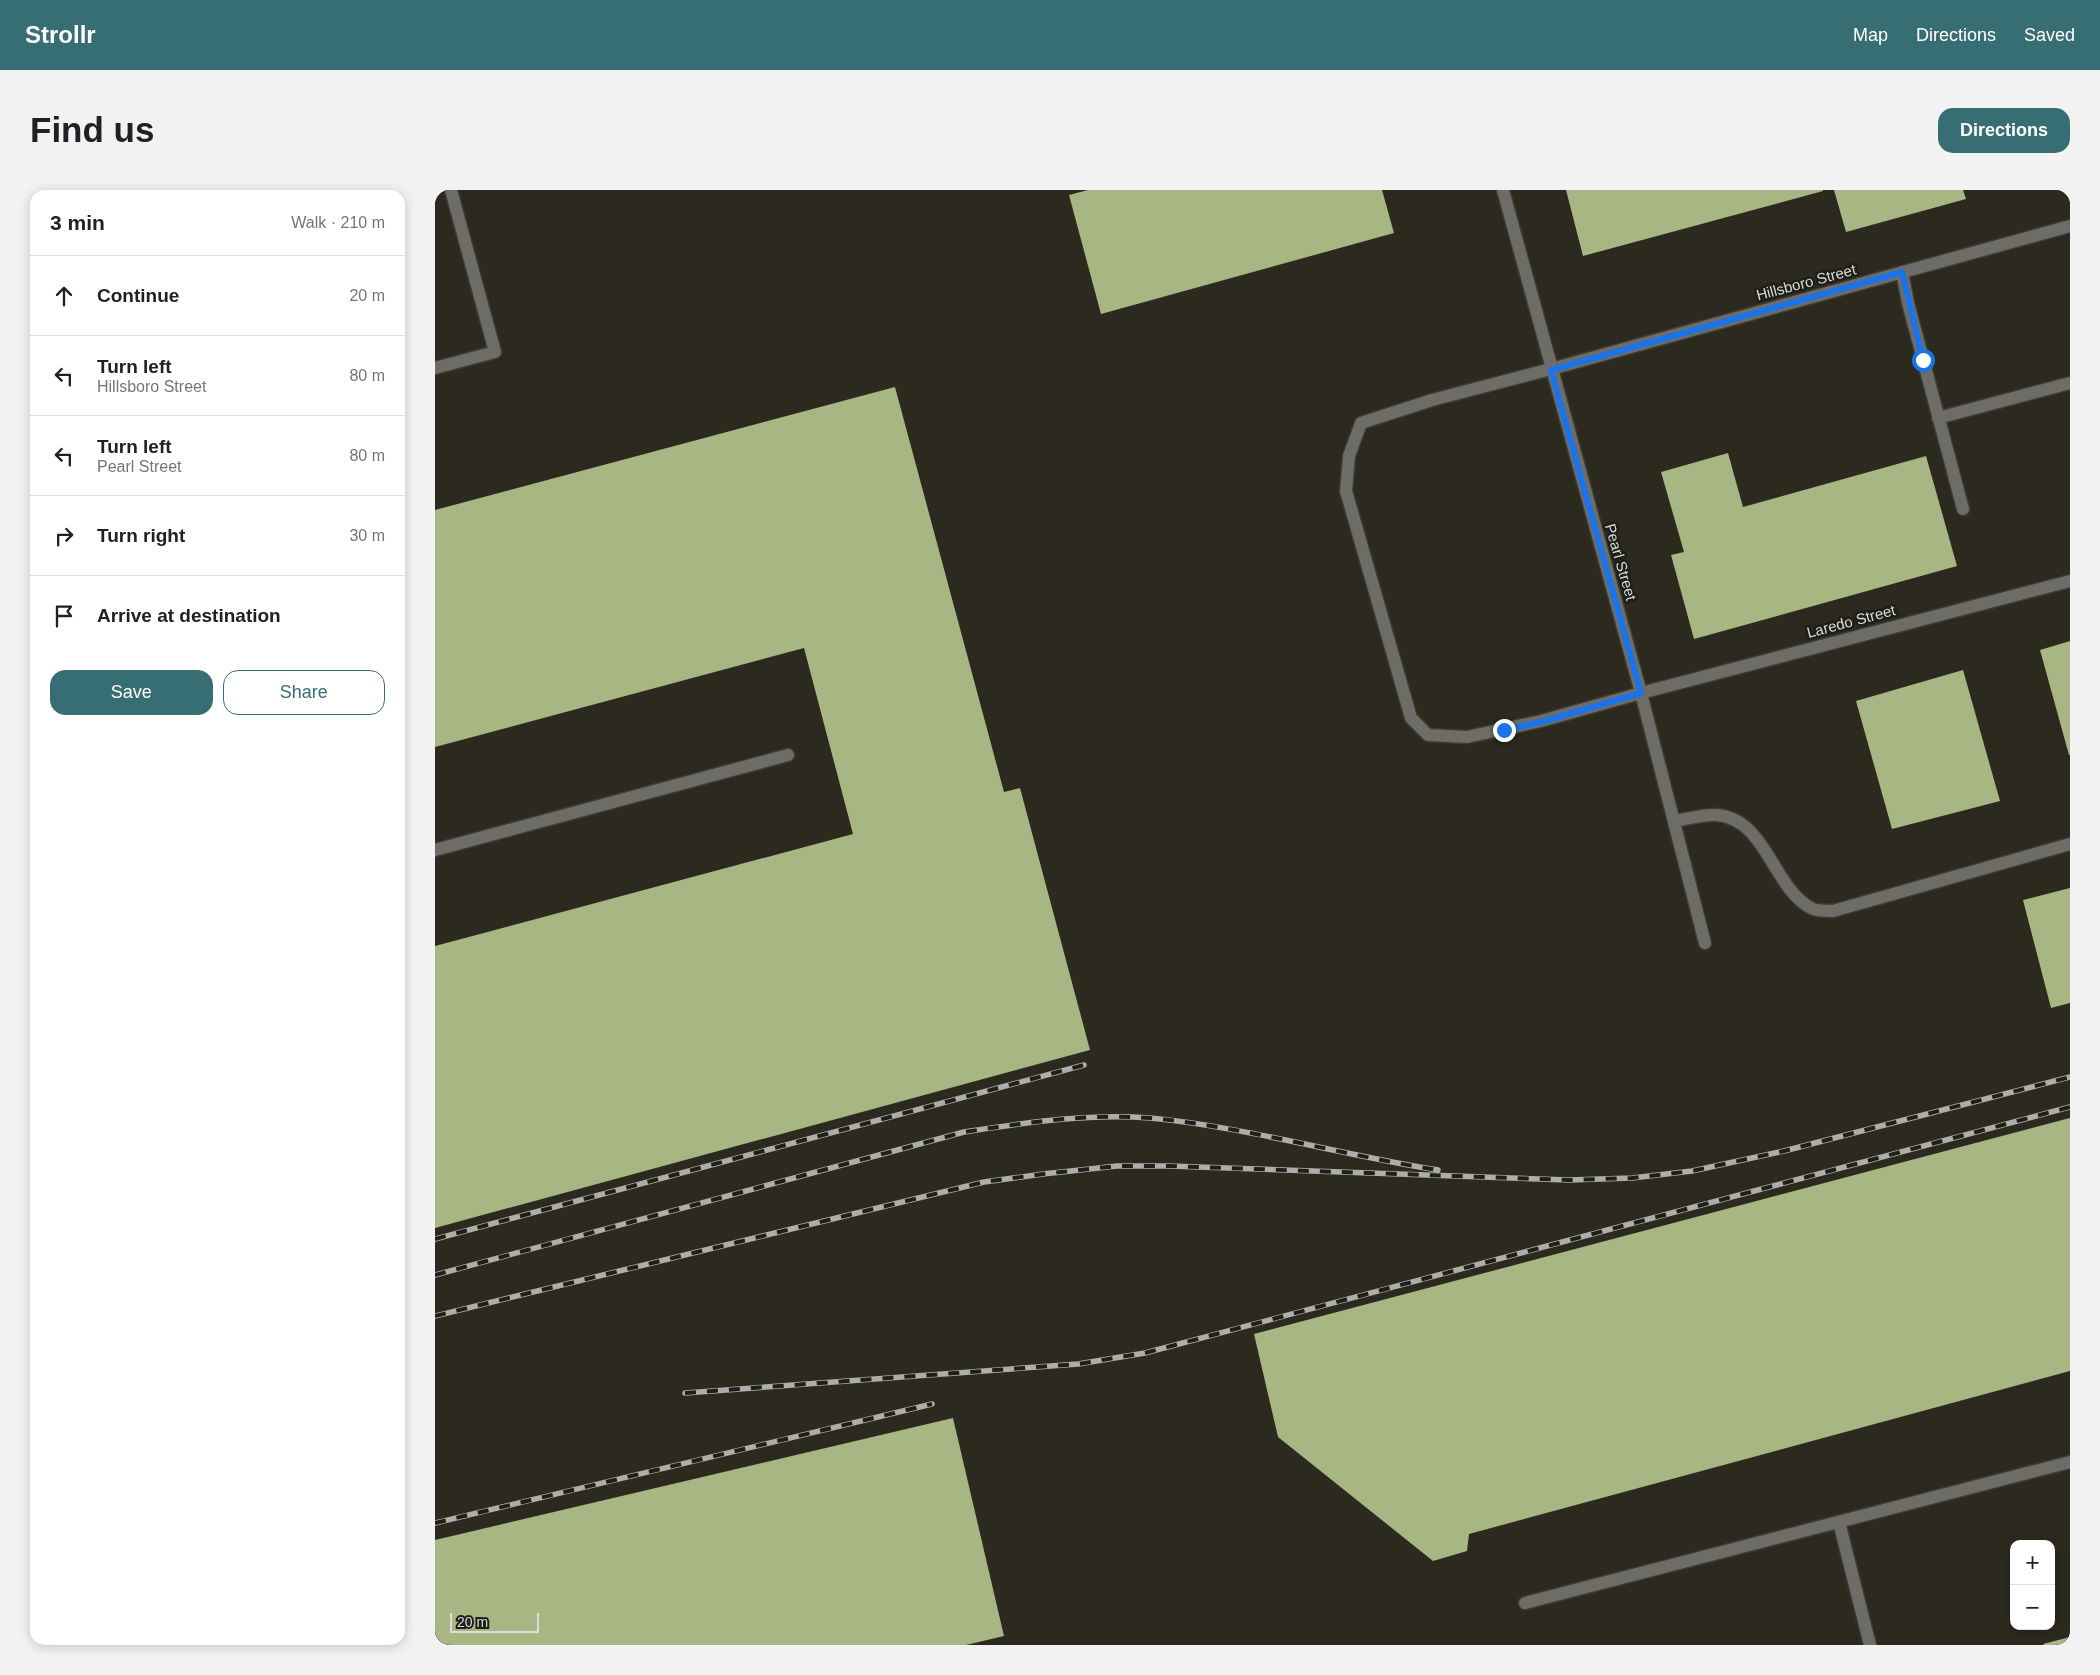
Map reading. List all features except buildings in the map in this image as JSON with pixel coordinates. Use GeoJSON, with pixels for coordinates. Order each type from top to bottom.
{"type":"FeatureCollection","features":[{"type":"Feature","properties":{"kind":"street"},"geometry":{"type":"LineString","coordinates":[[435,368],[495,352],[451,190]]}},
{"type":"Feature","properties":{"kind":"street","name":"Pearl Street"},"geometry":{"type":"LineString","coordinates":[[1503,190],[1641,693],[1705,943]]}},
{"type":"Feature","properties":{"kind":"street","name":"Hillsboro Street"},"geometry":{"type":"LineString","coordinates":[[1641,693],[1541,722],[1467,738],[1428,735],[1411,718],[1346,491],[1349,456],[1361,422],[1432,400],[1551,370],[2070,226]]}},
{"type":"Feature","properties":{"kind":"street"},"geometry":{"type":"LineString","coordinates":[[1902,272],[1908,303],[1963,509]]}},
{"type":"Feature","properties":{"kind":"street"},"geometry":{"type":"LineString","coordinates":[[1939,418],[2070,383]]}},
{"type":"Feature","properties":{"kind":"street","name":"Laredo Street"},"geometry":{"type":"LineString","coordinates":[[1641,693],[2070,581]]}},
{"type":"Feature","properties":{"kind":"street"},"geometry":{"type":"LineString","coordinates":[[435,850],[788,755]]}},
{"type":"Feature","properties":{"kind":"street"},"geometry":{"type":"LineString","coordinates":[[1674,821],[1716,815],[1740,822],[1766,850],[1781,878],[1793,895],[1812,910],[1842,908],[2070,844]]}},
{"type":"Feature","properties":{"kind":"street"},"geometry":{"type":"LineString","coordinates":[[1525,1603],[2070,1462]]}},
{"type":"Feature","properties":{"kind":"street"},"geometry":{"type":"LineString","coordinates":[[1839,1522],[1870,1645]]}},
{"type":"Feature","properties":{"kind":"shaded area"},"geometry":{"type":"Polygon","coordinates":[[[435,190],[2070,190],[2070,1645],[435,1645],[435,190]]]}},
{"type":"Feature","properties":{"kind":"railway"},"geometry":{"type":"LineString","coordinates":[[435,1239],[1084,1065]]}},
{"type":"Feature","properties":{"kind":"railway"},"geometry":{"type":"LineString","coordinates":[[435,1316],[984,1182],[1117,1166],[1169,1166],[1569,1180],[1632,1178],[1692,1171],[1784,1151],[2070,1077]]}},
{"type":"Feature","properties":{"kind":"railway"},"geometry":{"type":"LineString","coordinates":[[685,1393],[1078,1364],[1145,1353],[2070,1107]]}},
{"type":"Feature","properties":{"kind":"railway"},"geometry":{"type":"LineString","coordinates":[[435,1275],[964,1132],[1057,1120],[1127,1117],[1186,1122],[1258,1134],[1438,1170]]}},
{"type":"Feature","properties":{"kind":"railway"},"geometry":{"type":"LineString","coordinates":[[435,1523],[932,1404]]}},
{"type":"Feature","properties":{"kind":"route"},"geometry":{"type":"LineString","coordinates":[[1504,730],[1541,722],[1641,693],[1551,370],[1902,272],[1923,360]]}}]}
